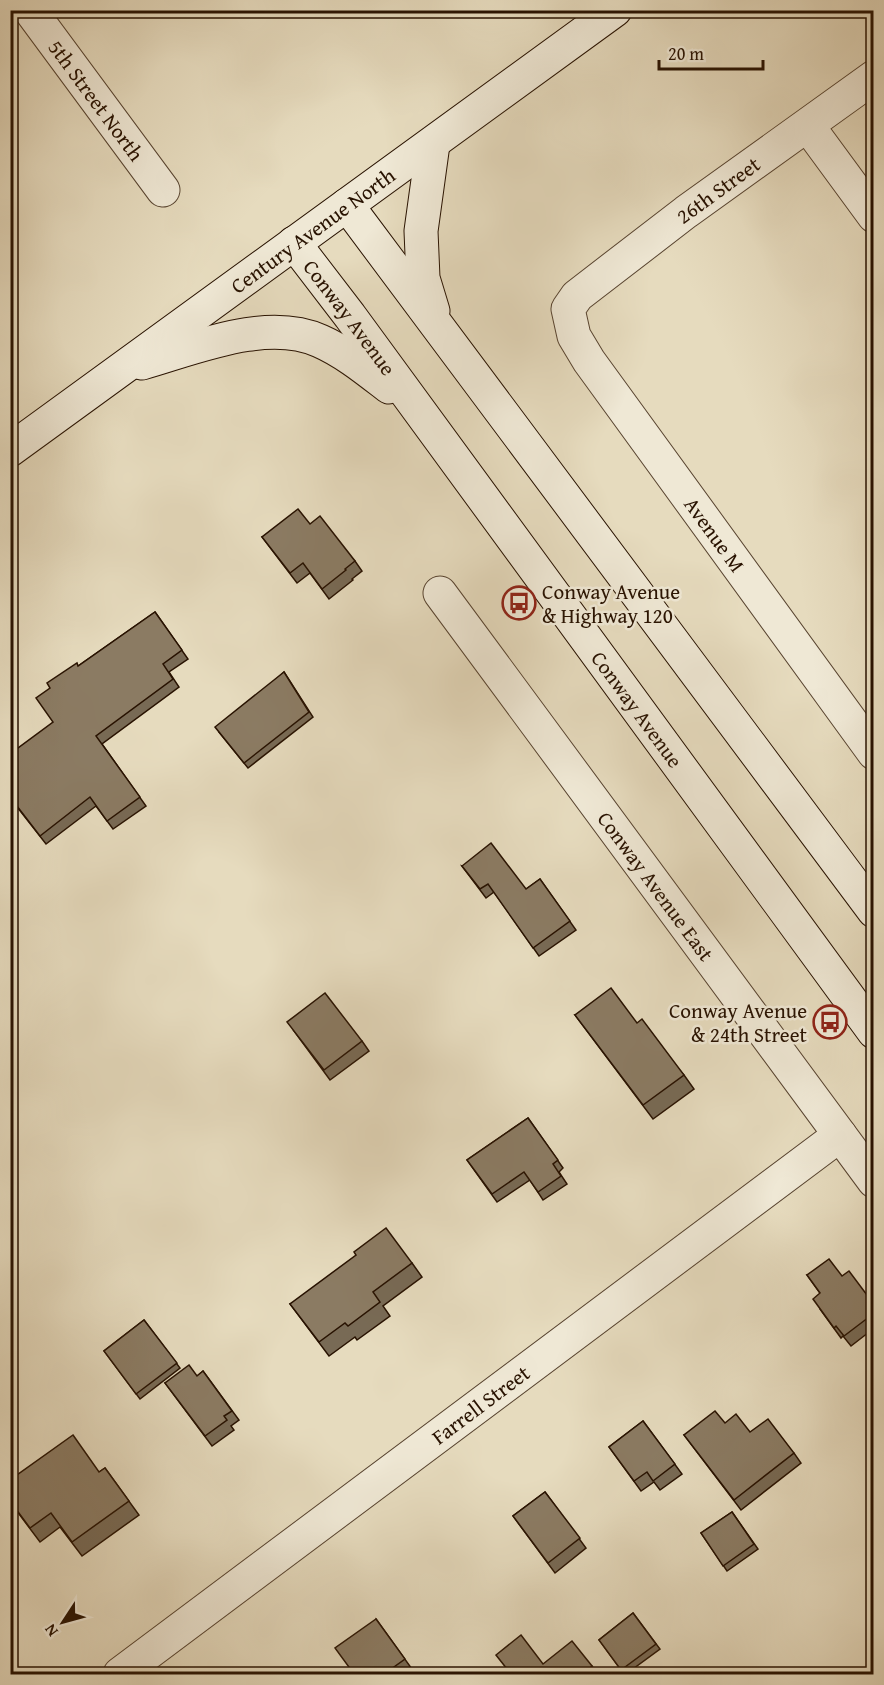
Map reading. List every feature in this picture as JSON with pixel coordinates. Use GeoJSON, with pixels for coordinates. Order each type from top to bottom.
{"type":"FeatureCollection","features":[{"type":"Feature","properties":{"kind":"street","name":"5th Street North"},"geometry":{"type":"LineString","coordinates":[[30,10],[163,190]]}},
{"type":"Feature","properties":{"kind":"street","name":"Century Avenue North"},"geometry":{"type":"LineString","coordinates":[[10,450],[615,10]]}},
{"type":"Feature","properties":{"kind":"street","name":"26th Street"},"geometry":{"type":"LineString","coordinates":[[568,309],[577,296],[686,212],[873,77]]}},
{"type":"Feature","properties":{"kind":"street"},"geometry":{"type":"LineString","coordinates":[[808,126],[873,216]]}},
{"type":"Feature","properties":{"kind":"street"},"geometry":{"type":"LineString","coordinates":[[433,144],[421,231],[423,278],[438,330]]}},
{"type":"Feature","properties":{"kind":"street"},"geometry":{"type":"LineString","coordinates":[[347,205],[873,911]]}},
{"type":"Feature","properties":{"kind":"street","name":"Conway Avenue"},"geometry":{"type":"LineString","coordinates":[[294,243],[350,316],[873,1032]]}},
{"type":"Feature","properties":{"kind":"street","name":"Avenue M"},"geometry":{"type":"LineString","coordinates":[[568,309],[574,336],[589,361],[873,753]]}},
{"type":"Feature","properties":{"kind":"street"},"geometry":{"type":"LineString","coordinates":[[123,368],[254,333],[286,331],[320,340],[340,351],[418,410]]}},
{"type":"Feature","properties":{"kind":"street","name":"Conway Avenue East"},"geometry":{"type":"LineString","coordinates":[[440,593],[873,1181]]}},
{"type":"Feature","properties":{"kind":"street","name":"Farrell Street"},"geometry":{"type":"LineString","coordinates":[[120,1674],[840,1135]]}},
{"type":"Feature","properties":{"kind":"building"},"geometry":{"type":"Polygon","coordinates":[[[298,509],[310,524],[320,516],[355,561],[322,589],[303,563],[290,573],[262,537],[298,509]]]}},
{"type":"Feature","properties":{"kind":"building"},"geometry":{"type":"Polygon","coordinates":[[[155,612],[182,650],[163,664],[173,679],[96,736],[140,797],[107,821],[90,797],[40,836],[10,797],[10,754],[53,722],[36,698],[50,688],[47,683],[77,663],[78,666],[155,612]]]}},
{"type":"Feature","properties":{"kind":"building"},"geometry":{"type":"Polygon","coordinates":[[[284,672],[309,712],[244,763],[215,727],[284,672]]]}},
{"type":"Feature","properties":{"kind":"building"},"geometry":{"type":"Polygon","coordinates":[[[491,843],[526,889],[540,879],[570,921],[533,948],[488,884],[480,889],[462,866],[491,843]]]}},
{"type":"Feature","properties":{"kind":"building"},"geometry":{"type":"Polygon","coordinates":[[[611,988],[637,1023],[642,1019],[684,1075],[643,1105],[575,1015],[611,988]]]}},
{"type":"Feature","properties":{"kind":"building"},"geometry":{"type":"Polygon","coordinates":[[[325,993],[362,1041],[324,1070],[287,1022],[325,993]]]}},
{"type":"Feature","properties":{"kind":"building"},"geometry":{"type":"Polygon","coordinates":[[[528,1118],[558,1160],[553,1164],[561,1176],[538,1192],[524,1172],[492,1194],[467,1160],[528,1118]]]}},
{"type":"Feature","properties":{"kind":"building"},"geometry":{"type":"Polygon","coordinates":[[[386,1228],[412,1263],[373,1292],[380,1302],[348,1326],[345,1323],[319,1342],[290,1304],[356,1255],[354,1252],[386,1228]]]}},
{"type":"Feature","properties":{"kind":"building"},"geometry":{"type":"Polygon","coordinates":[[[829,1259],[842,1276],[849,1271],[873,1303],[873,1314],[844,1336],[836,1326],[834,1328],[813,1299],[820,1293],[807,1275],[829,1259]]]}},
{"type":"Feature","properties":{"kind":"building"},"geometry":{"type":"Polygon","coordinates":[[[144,1320],[177,1363],[136,1394],[104,1351],[144,1320]]]}},
{"type":"Feature","properties":{"kind":"building"},"geometry":{"type":"Polygon","coordinates":[[[189,1365],[197,1376],[203,1371],[232,1411],[224,1416],[227,1420],[205,1436],[165,1383],[189,1365]]]}},
{"type":"Feature","properties":{"kind":"building"},"geometry":{"type":"Polygon","coordinates":[[[715,1411],[725,1423],[736,1414],[750,1432],[768,1419],[794,1453],[734,1500],[684,1435],[715,1411]]]}},
{"type":"Feature","properties":{"kind":"building"},"geometry":{"type":"Polygon","coordinates":[[[643,1421],[675,1464],[653,1481],[647,1472],[634,1481],[609,1447],[643,1421]]]}},
{"type":"Feature","properties":{"kind":"building"},"geometry":{"type":"Polygon","coordinates":[[[73,1435],[99,1472],[105,1468],[129,1501],[72,1542],[51,1513],[30,1528],[10,1501],[10,1480],[73,1435]]]}},
{"type":"Feature","properties":{"kind":"building"},"geometry":{"type":"Polygon","coordinates":[[[545,1492],[580,1538],[548,1563],[513,1516],[545,1492]]]}},
{"type":"Feature","properties":{"kind":"building"},"geometry":{"type":"Polygon","coordinates":[[[732,1512],[754,1544],[723,1566],[701,1533],[732,1512]]]}},
{"type":"Feature","properties":{"kind":"building"},"geometry":{"type":"Polygon","coordinates":[[[633,1613],[656,1644],[621,1670],[599,1640],[633,1613]]]}},
{"type":"Feature","properties":{"kind":"building"},"geometry":{"type":"Polygon","coordinates":[[[376,1619],[405,1659],[384,1674],[354,1674],[335,1648],[376,1619]]]}},
{"type":"Feature","properties":{"kind":"building"},"geometry":{"type":"Polygon","coordinates":[[[521,1635],[543,1664],[572,1641],[592,1666],[583,1674],[511,1674],[496,1655],[521,1635]]]}},
{"type":"Feature","properties":{"kind":"place","name":"Conway Avenue & Highway 120"},"geometry":{"type":"Point","coordinates":[519,603]}},
{"type":"Feature","properties":{"kind":"place","name":"Conway Avenue & 24th Street"},"geometry":{"type":"Point","coordinates":[830,1022]}}]}
